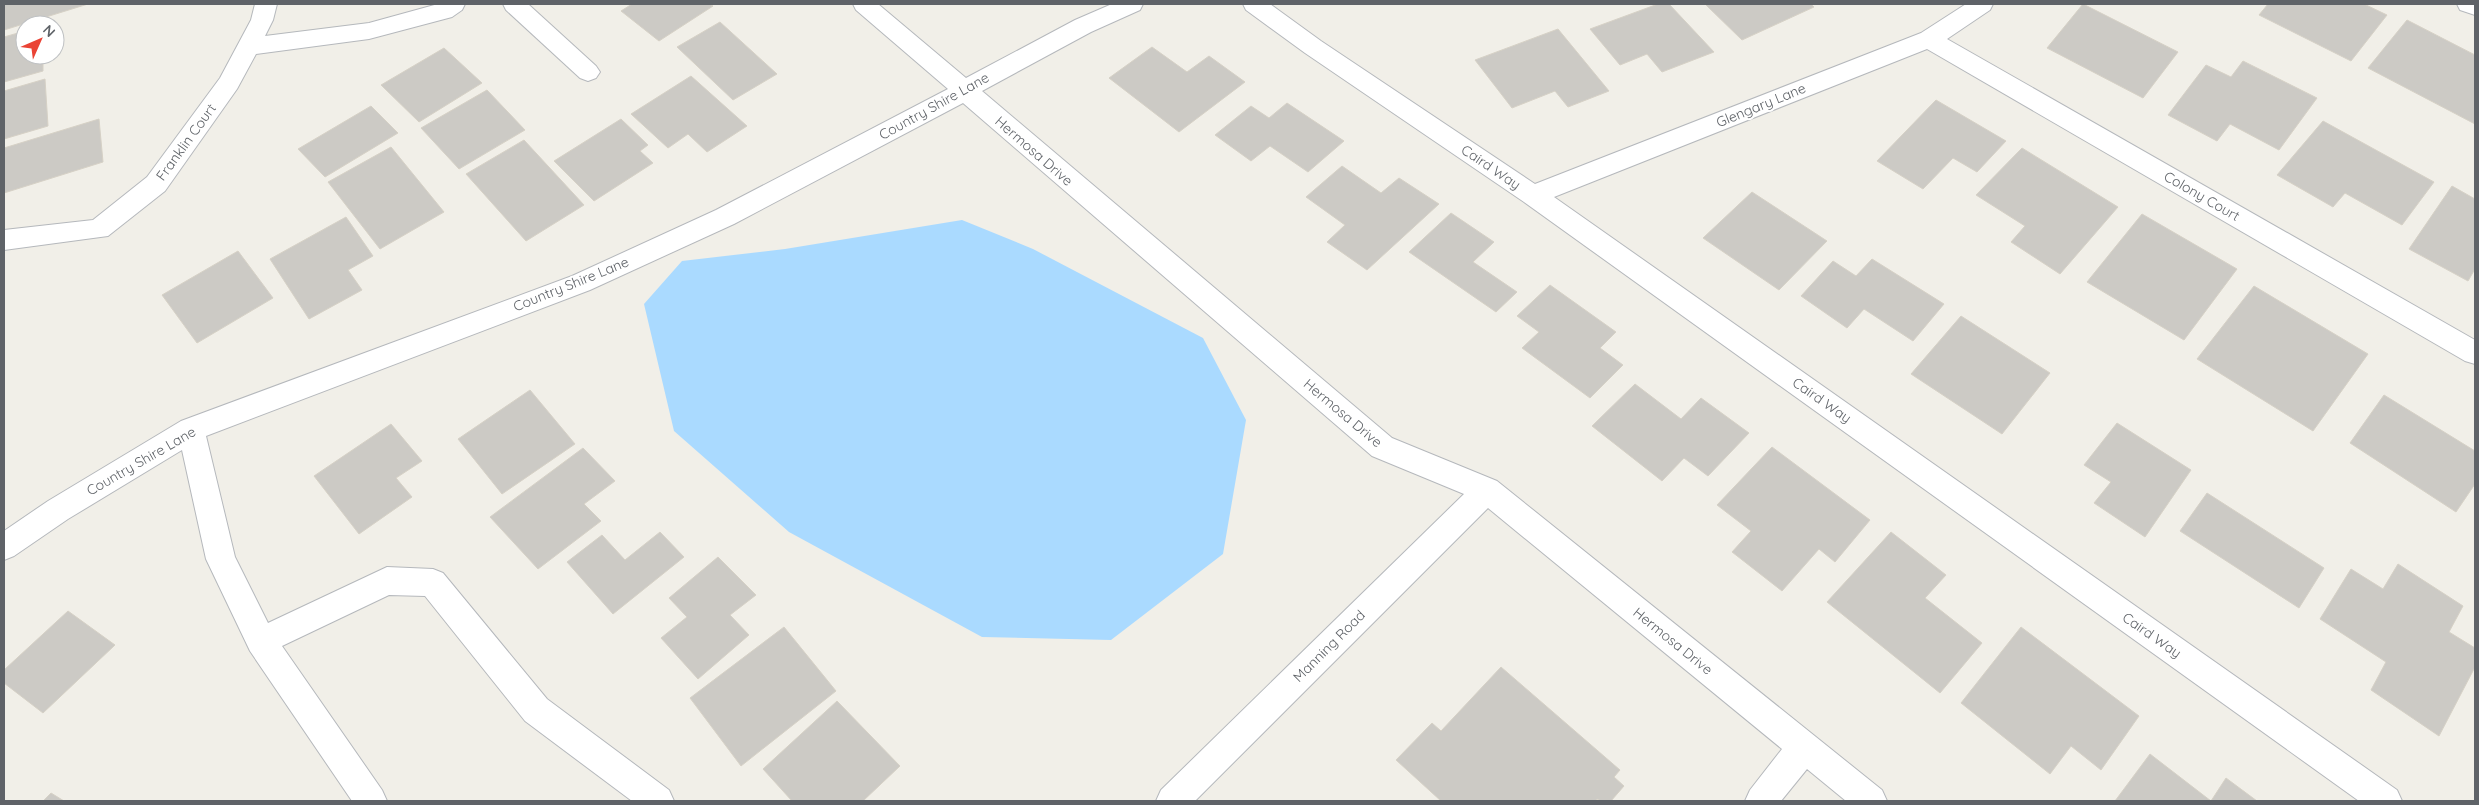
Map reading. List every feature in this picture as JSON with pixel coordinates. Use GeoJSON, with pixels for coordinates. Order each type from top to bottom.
{"type":"FeatureCollection","features":[{"type":"Feature","properties":{"kind":"street","name":"Franklin Court"},"geometry":{"type":"LineString","coordinates":[[4,240],[100,229],[156,184],[229,83],[262,20],[266,4]]}},
{"type":"Feature","properties":{"kind":"street"},"geometry":{"type":"LineString","coordinates":[[248,47],[369,31],[444,11],[454,4]]}},
{"type":"Feature","properties":{"kind":"street"},"geometry":{"type":"LineString","coordinates":[[514,4],[588,72]]}},
{"type":"Feature","properties":{"kind":"street","name":"Hermosa Drive"},"geometry":{"type":"LineString","coordinates":[[864,4],[1382,447],[1487,490],[1871,801]]}},
{"type":"Feature","properties":{"kind":"street","name":"Country Shire Lane"},"geometry":{"type":"LineString","coordinates":[[4,547],[58,510],[191,430],[581,282],[724,217],[965,92],[978,82],[1083,26],[1132,4]]}},
{"type":"Feature","properties":{"kind":"street","name":"Caird Way"},"geometry":{"type":"LineString","coordinates":[[1254,4],[1313,47],[1533,195],[2386,801]]}},
{"type":"Feature","properties":{"kind":"street","name":"Glengary Lane"},"geometry":{"type":"LineString","coordinates":[[1533,195],[1929,38],[1982,4]]}},
{"type":"Feature","properties":{"kind":"street"},"geometry":{"type":"LineString","coordinates":[[2468,4],[2475,7]]}},
{"type":"Feature","properties":{"kind":"street","name":"Colony Court"},"geometry":{"type":"LineString","coordinates":[[1929,38],[2475,353]]}},
{"type":"Feature","properties":{"kind":"street"},"geometry":{"type":"LineString","coordinates":[[191,430],[220,559],[261,641],[371,801]]}},
{"type":"Feature","properties":{"kind":"street","name":"Manning Road"},"geometry":{"type":"LineString","coordinates":[[1172,801],[1487,490]]}},
{"type":"Feature","properties":{"kind":"street"},"geometry":{"type":"LineString","coordinates":[[261,641],[387,581],[434,583],[536,710],[658,801]]}},
{"type":"Feature","properties":{"kind":"street"},"geometry":{"type":"LineString","coordinates":[[1761,801],[1804,747]]}},
{"type":"Feature","properties":{"kind":"water"},"geometry":{"type":"Polygon","coordinates":[[[962,220],[1033,249],[1203,338],[1246,420],[1223,554],[1111,640],[982,637],[789,532],[674,431],[644,304],[682,261],[785,249],[962,220]]]}},
{"type":"Feature","properties":{"kind":"building"},"geometry":{"type":"Polygon","coordinates":[[[4,4],[88,4],[52,15],[15,15],[15,27],[4,30],[4,4]]]}},
{"type":"Feature","properties":{"kind":"building"},"geometry":{"type":"Polygon","coordinates":[[[632,4],[709,4],[713,6],[659,41],[621,11],[632,4]]]}},
{"type":"Feature","properties":{"kind":"building"},"geometry":{"type":"Polygon","coordinates":[[[1658,4],[1669,4],[1714,52],[1662,72],[1647,54],[1620,65],[1590,29],[1658,4]]]}},
{"type":"Feature","properties":{"kind":"building"},"geometry":{"type":"Polygon","coordinates":[[[1705,4],[1811,4],[1814,7],[1742,40],[1705,4]]]}},
{"type":"Feature","properties":{"kind":"building"},"geometry":{"type":"Polygon","coordinates":[[[2083,4],[2178,52],[2143,98],[2047,48],[2083,4]]]}},
{"type":"Feature","properties":{"kind":"building"},"geometry":{"type":"Polygon","coordinates":[[[2268,4],[2364,4],[2387,15],[2351,61],[2259,15],[2268,4]]]}},
{"type":"Feature","properties":{"kind":"building"},"geometry":{"type":"Polygon","coordinates":[[[2407,20],[2475,55],[2475,124],[2368,68],[2407,20]]]}},
{"type":"Feature","properties":{"kind":"building"},"geometry":{"type":"Polygon","coordinates":[[[720,22],[777,74],[733,100],[677,47],[720,22]]]}},
{"type":"Feature","properties":{"kind":"building"},"geometry":{"type":"Polygon","coordinates":[[[1558,29],[1609,91],[1568,107],[1555,91],[1512,108],[1475,60],[1558,29]]]}},
{"type":"Feature","properties":{"kind":"building"},"geometry":{"type":"Polygon","coordinates":[[[15,34],[15,65],[43,65],[43,71],[4,82],[4,37],[15,34]]]}},
{"type":"Feature","properties":{"kind":"building"},"geometry":{"type":"Polygon","coordinates":[[[1152,47],[1187,72],[1209,56],[1245,82],[1179,132],[1109,78],[1152,47]]]}},
{"type":"Feature","properties":{"kind":"building"},"geometry":{"type":"Polygon","coordinates":[[[444,48],[482,83],[419,122],[381,85],[444,48]]]}},
{"type":"Feature","properties":{"kind":"building"},"geometry":{"type":"Polygon","coordinates":[[[2243,61],[2317,98],[2279,150],[2230,124],[2217,141],[2168,115],[2206,65],[2231,77],[2243,61]]]}},
{"type":"Feature","properties":{"kind":"building"},"geometry":{"type":"Polygon","coordinates":[[[691,76],[747,126],[707,152],[688,134],[668,148],[631,114],[691,76]]]}},
{"type":"Feature","properties":{"kind":"building"},"geometry":{"type":"Polygon","coordinates":[[[45,79],[48,126],[4,139],[4,91],[45,79]]]}},
{"type":"Feature","properties":{"kind":"building"},"geometry":{"type":"Polygon","coordinates":[[[487,90],[525,130],[459,169],[421,128],[487,90]]]}},
{"type":"Feature","properties":{"kind":"building"},"geometry":{"type":"Polygon","coordinates":[[[1936,100],[2006,141],[1977,172],[1953,158],[1923,189],[1877,161],[1936,100]]]}},
{"type":"Feature","properties":{"kind":"building"},"geometry":{"type":"Polygon","coordinates":[[[1287,103],[1344,141],[1308,172],[1270,146],[1251,161],[1215,135],[1251,106],[1269,118],[1287,103]]]}},
{"type":"Feature","properties":{"kind":"building"},"geometry":{"type":"Polygon","coordinates":[[[371,106],[398,133],[325,177],[298,149],[371,106]]]}},
{"type":"Feature","properties":{"kind":"building"},"geometry":{"type":"Polygon","coordinates":[[[99,119],[103,162],[4,193],[4,148],[99,119]]]}},
{"type":"Feature","properties":{"kind":"building"},"geometry":{"type":"Polygon","coordinates":[[[621,119],[648,145],[640,151],[653,163],[594,201],[554,161],[621,119]]]}},
{"type":"Feature","properties":{"kind":"building"},"geometry":{"type":"Polygon","coordinates":[[[2323,121],[2434,182],[2402,225],[2345,193],[2333,207],[2277,175],[2323,121]]]}},
{"type":"Feature","properties":{"kind":"building"},"geometry":{"type":"Polygon","coordinates":[[[524,140],[584,205],[526,241],[466,174],[524,140]]]}},
{"type":"Feature","properties":{"kind":"building"},"geometry":{"type":"Polygon","coordinates":[[[391,147],[444,212],[380,249],[328,182],[391,147]]]}},
{"type":"Feature","properties":{"kind":"building"},"geometry":{"type":"Polygon","coordinates":[[[2022,148],[2118,207],[2060,274],[2011,242],[2025,226],[1976,195],[2022,148]]]}},
{"type":"Feature","properties":{"kind":"building"},"geometry":{"type":"Polygon","coordinates":[[[1342,166],[1381,193],[1399,178],[1439,204],[1367,270],[1327,242],[1345,225],[1306,197],[1342,166]]]}},
{"type":"Feature","properties":{"kind":"building"},"geometry":{"type":"Polygon","coordinates":[[[2452,186],[2475,199],[2475,269],[2468,281],[2409,249],[2452,186]]]}},
{"type":"Feature","properties":{"kind":"building"},"geometry":{"type":"Polygon","coordinates":[[[1752,192],[1827,241],[1779,290],[1703,238],[1752,192]]]}},
{"type":"Feature","properties":{"kind":"building"},"geometry":{"type":"Polygon","coordinates":[[[1451,213],[1494,242],[1473,262],[1517,292],[1496,312],[1409,252],[1451,213]]]}},
{"type":"Feature","properties":{"kind":"building"},"geometry":{"type":"Polygon","coordinates":[[[2142,214],[2237,269],[2184,340],[2087,282],[2142,214]]]}},
{"type":"Feature","properties":{"kind":"building"},"geometry":{"type":"Polygon","coordinates":[[[346,217],[373,256],[348,270],[362,290],[309,319],[270,259],[346,217]]]}},
{"type":"Feature","properties":{"kind":"building"},"geometry":{"type":"Polygon","coordinates":[[[238,251],[273,298],[197,343],[162,295],[238,251]]]}},
{"type":"Feature","properties":{"kind":"building"},"geometry":{"type":"Polygon","coordinates":[[[1872,259],[1944,304],[1913,341],[1864,309],[1847,328],[1801,296],[1833,261],[1856,276],[1872,259]]]}},
{"type":"Feature","properties":{"kind":"building"},"geometry":{"type":"Polygon","coordinates":[[[1550,285],[1616,332],[1600,348],[1623,365],[1590,398],[1522,348],[1539,332],[1517,316],[1550,285]]]}},
{"type":"Feature","properties":{"kind":"building"},"geometry":{"type":"Polygon","coordinates":[[[2254,286],[2368,354],[2313,431],[2197,359],[2254,286]]]}},
{"type":"Feature","properties":{"kind":"building"},"geometry":{"type":"Polygon","coordinates":[[[1961,316],[2050,373],[2002,434],[1911,374],[1961,316]]]}},
{"type":"Feature","properties":{"kind":"building"},"geometry":{"type":"Polygon","coordinates":[[[1635,384],[1681,419],[1701,398],[1749,433],[1708,476],[1684,458],[1662,481],[1592,426],[1635,384]]]}},
{"type":"Feature","properties":{"kind":"building"},"geometry":{"type":"Polygon","coordinates":[[[530,390],[575,444],[502,494],[458,439],[530,390]]]}},
{"type":"Feature","properties":{"kind":"building"},"geometry":{"type":"Polygon","coordinates":[[[2384,395],[2475,451],[2475,484],[2456,512],[2350,443],[2384,395]]]}},
{"type":"Feature","properties":{"kind":"building"},"geometry":{"type":"Polygon","coordinates":[[[2117,423],[2191,470],[2145,537],[2094,503],[2111,482],[2084,465],[2117,423]]]}},
{"type":"Feature","properties":{"kind":"building"},"geometry":{"type":"Polygon","coordinates":[[[391,424],[422,461],[396,478],[412,497],[359,534],[314,476],[391,424]]]}},
{"type":"Feature","properties":{"kind":"building"},"geometry":{"type":"Polygon","coordinates":[[[1772,447],[1870,520],[1835,562],[1819,549],[1782,591],[1732,552],[1751,531],[1717,505],[1772,447]]]}},
{"type":"Feature","properties":{"kind":"building"},"geometry":{"type":"Polygon","coordinates":[[[583,448],[615,481],[584,504],[601,521],[538,569],[490,517],[583,448]]]}},
{"type":"Feature","properties":{"kind":"building"},"geometry":{"type":"Polygon","coordinates":[[[2207,493],[2324,568],[2299,608],[2180,531],[2207,493]]]}},
{"type":"Feature","properties":{"kind":"building"},"geometry":{"type":"Polygon","coordinates":[[[660,532],[684,557],[613,614],[567,562],[602,535],[625,560],[660,532]]]}},
{"type":"Feature","properties":{"kind":"building"},"geometry":{"type":"Polygon","coordinates":[[[1891,532],[1946,575],[1925,598],[1982,643],[1940,693],[1827,602],[1891,532]]]}},
{"type":"Feature","properties":{"kind":"building"},"geometry":{"type":"Polygon","coordinates":[[[718,557],[756,595],[730,615],[749,635],[698,679],[661,638],[687,617],[669,598],[718,557]]]}},
{"type":"Feature","properties":{"kind":"building"},"geometry":{"type":"Polygon","coordinates":[[[2398,564],[2463,606],[2449,632],[2475,648],[2475,667],[2439,736],[2371,690],[2386,662],[2320,619],[2351,569],[2383,589],[2398,564]]]}},
{"type":"Feature","properties":{"kind":"building"},"geometry":{"type":"Polygon","coordinates":[[[68,611],[115,645],[43,713],[4,683],[4,670],[68,611]]]}},
{"type":"Feature","properties":{"kind":"building"},"geometry":{"type":"Polygon","coordinates":[[[784,627],[836,691],[741,766],[690,698],[784,627]]]}},
{"type":"Feature","properties":{"kind":"building"},"geometry":{"type":"Polygon","coordinates":[[[2021,627],[2139,716],[2101,770],[2071,746],[2050,774],[1961,703],[2021,627]]]}},
{"type":"Feature","properties":{"kind":"building"},"geometry":{"type":"Polygon","coordinates":[[[1501,667],[1620,770],[1614,777],[1624,786],[1611,801],[1597,799],[1595,801],[1441,801],[1396,760],[1432,723],[1441,731],[1501,667]]]}},
{"type":"Feature","properties":{"kind":"building"},"geometry":{"type":"Polygon","coordinates":[[[837,701],[900,766],[863,801],[792,801],[763,769],[837,701]]]}},
{"type":"Feature","properties":{"kind":"building"},"geometry":{"type":"Polygon","coordinates":[[[2150,754],[2211,801],[2115,801],[2150,754]]]}},
{"type":"Feature","properties":{"kind":"building"},"geometry":{"type":"Polygon","coordinates":[[[2226,778],[2257,801],[2211,801],[2226,778]]]}},
{"type":"Feature","properties":{"kind":"building"},"geometry":{"type":"Polygon","coordinates":[[[51,793],[64,801],[43,801],[51,793]]]}}]}
